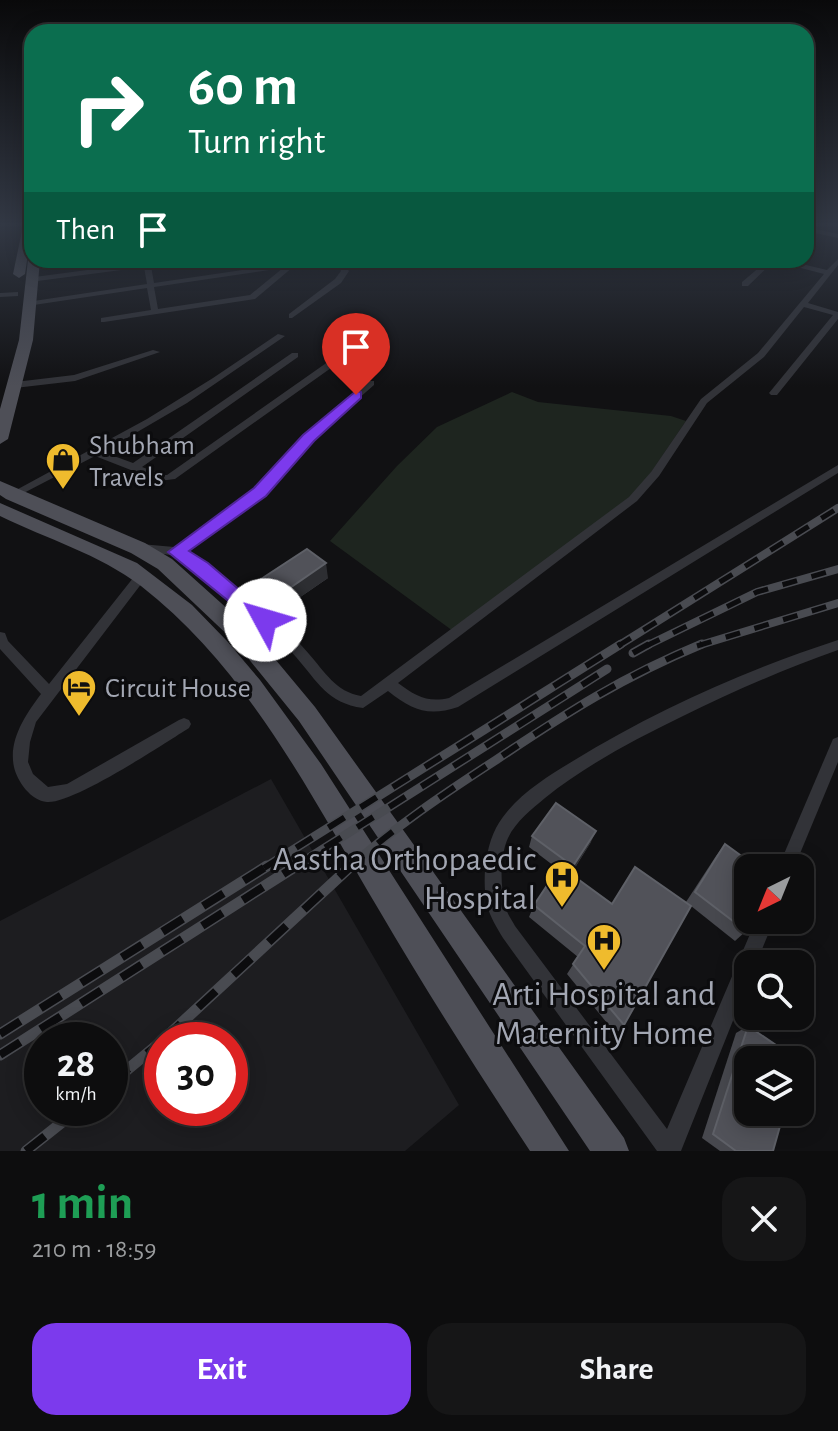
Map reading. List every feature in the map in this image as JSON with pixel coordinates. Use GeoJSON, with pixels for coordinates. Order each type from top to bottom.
{"type":"FeatureCollection","features":[{"type":"Feature","properties":{"kind":"main road"},"geometry":{"type":"LineString","coordinates":[[0,396],[12,360],[23,280]]}},
{"type":"Feature","properties":{"kind":"main road"},"geometry":{"type":"LineString","coordinates":[[0,439],[26,340],[21,299],[30,280]]}},
{"type":"Feature","properties":{"kind":"main road"},"geometry":{"type":"LineString","coordinates":[[4,497],[99,551],[158,568],[265,705],[484,1053],[551,1151]]}},
{"type":"Feature","properties":{"kind":"main road"},"geometry":{"type":"LineString","coordinates":[[4,497],[138,548],[158,568],[242,635],[307,714],[611,1151]]}},
{"type":"Feature","properties":{"kind":"street"},"geometry":{"type":"LineString","coordinates":[[149,280],[155,313]]}},
{"type":"Feature","properties":{"kind":"street"},"geometry":{"type":"LineString","coordinates":[[0,295],[21,299],[194,280]]}},
{"type":"Feature","properties":{"kind":"street"},"geometry":{"type":"LineString","coordinates":[[104,320],[252,297],[273,280]]}},
{"type":"Feature","properties":{"kind":"street"},"geometry":{"type":"LineString","coordinates":[[292,316],[339,280]]}},
{"type":"Feature","properties":{"kind":"street"},"geometry":{"type":"LineString","coordinates":[[745,284],[750,280]]}},
{"type":"Feature","properties":{"kind":"street"},"geometry":{"type":"LineString","coordinates":[[158,568],[201,568],[298,650],[339,696],[363,702],[633,499],[655,474],[704,401],[761,355],[823,280]]}},
{"type":"Feature","properties":{"kind":"street"},"geometry":{"type":"LineString","coordinates":[[774,393],[838,314],[803,304]]}},
{"type":"Feature","properties":{"kind":"street"},"geometry":{"type":"LineString","coordinates":[[4,497],[97,453],[236,369],[281,336]]}},
{"type":"Feature","properties":{"kind":"street"},"geometry":{"type":"LineString","coordinates":[[15,385],[75,378],[156,352]]}},
{"type":"Feature","properties":{"kind":"street"},"geometry":{"type":"LineString","coordinates":[[133,468],[295,355]]}},
{"type":"Feature","properties":{"kind":"street"},"geometry":{"type":"LineString","coordinates":[[97,453],[163,479],[178,474],[335,361]]}},
{"type":"Feature","properties":{"kind":"street"},"geometry":{"type":"LineString","coordinates":[[184,724],[69,791],[46,795],[29,786],[21,774],[23,742],[30,719],[158,568],[260,492],[308,438],[371,383]]}},
{"type":"Feature","properties":{"kind":"street"},"geometry":{"type":"LineString","coordinates":[[389,684],[412,703],[425,708],[439,708],[453,703],[838,468]]}},
{"type":"Feature","properties":{"kind":"street"},"geometry":{"type":"LineString","coordinates":[[0,637],[49,693]]}},
{"type":"Feature","properties":{"kind":"street"},"geometry":{"type":"LineString","coordinates":[[670,1150],[509,932],[496,906],[495,867],[502,832],[518,808],[573,766],[714,695],[814,652],[838,645]]}},
{"type":"Feature","properties":{"kind":"street"},"geometry":{"type":"LineString","coordinates":[[792,854],[838,744]]}},
{"type":"Feature","properties":{"kind":"street"},"geometry":{"type":"LineString","coordinates":[[670,1150],[759,934]]}},
{"type":"Feature","properties":{"kind":"shaded area"},"geometry":{"type":"Polygon","coordinates":[[[512,392],[538,402],[671,416],[686,421],[639,490],[453,631],[330,541],[397,466],[437,427],[512,392]]]}},
{"type":"Feature","properties":{"kind":"shaded area"},"geometry":{"type":"Polygon","coordinates":[[[271,779],[459,1105],[405,1151],[0,1151],[0,921],[271,779]]]}},
{"type":"Feature","properties":{"kind":"building"},"geometry":{"type":"Polygon","coordinates":[[[307,549],[326,563],[274,599],[255,583],[307,549]]]}},
{"type":"Feature","properties":{"kind":"building"},"geometry":{"type":"Polygon","coordinates":[[[556,803],[596,831],[573,866],[532,836],[556,803]]]}},
{"type":"Feature","properties":{"kind":"building"},"geometry":{"type":"Polygon","coordinates":[[[725,844],[739,854],[734,854],[734,922],[695,892],[725,844]]]}},
{"type":"Feature","properties":{"kind":"building"},"geometry":{"type":"Polygon","coordinates":[[[560,866],[612,904],[635,867],[691,906],[624,1025],[573,964],[585,946],[534,905],[560,866]]]}},
{"type":"Feature","properties":{"kind":"building"},"geometry":{"type":"Polygon","coordinates":[[[747,1030],[754,1030],[777,1046],[742,1046],[747,1030]]]}},
{"type":"Feature","properties":{"kind":"building"},"geometry":{"type":"Polygon","coordinates":[[[734,1069],[734,1126],[780,1126],[773,1151],[736,1151],[713,1134],[734,1069]]]}},
{"type":"Feature","properties":{"kind":"railway"},"geometry":{"type":"LineString","coordinates":[[618,646],[838,508]]}},
{"type":"Feature","properties":{"kind":"railway"},"geometry":{"type":"LineString","coordinates":[[646,646],[757,592],[838,569]]}},
{"type":"Feature","properties":{"kind":"railway"},"geometry":{"type":"LineString","coordinates":[[698,646],[838,603]]}},
{"type":"Feature","properties":{"kind":"railway"},"geometry":{"type":"LineString","coordinates":[[264,868],[621,644]]}},
{"type":"Feature","properties":{"kind":"railway"},"geometry":{"type":"LineString","coordinates":[[633,653],[649,644]]}},
{"type":"Feature","properties":{"kind":"railway"},"geometry":{"type":"LineString","coordinates":[[698,646],[702,644]]}},
{"type":"Feature","properties":{"kind":"railway"},"geometry":{"type":"LineString","coordinates":[[349,868],[420,811],[547,727],[621,682],[698,646]]}},
{"type":"Feature","properties":{"kind":"railway"},"geometry":{"type":"LineString","coordinates":[[293,868],[607,669]]}},
{"type":"Feature","properties":{"kind":"railway"},"geometry":{"type":"LineString","coordinates":[[0,1034],[267,866]]}},
{"type":"Feature","properties":{"kind":"railway"},"geometry":{"type":"LineString","coordinates":[[0,1055],[296,866]]}},
{"type":"Feature","properties":{"kind":"railway"},"geometry":{"type":"LineString","coordinates":[[182,1022],[351,866]]}},
{"type":"Feature","properties":{"kind":"railway"},"geometry":{"type":"LineString","coordinates":[[128,1069],[144,1056]]}},
{"type":"Feature","properties":{"kind":"railway"},"geometry":{"type":"LineString","coordinates":[[26,1151],[57,1126]]}},
{"type":"Feature","properties":{"kind":"place","name":"Shubham Travels"},"geometry":{"type":"Point","coordinates":[63,491]}},
{"type":"Feature","properties":{"kind":"place","name":"Circuit House"},"geometry":{"type":"Point","coordinates":[79,718]}},
{"type":"Feature","properties":{"kind":"place","name":"Aastha Orthopaedic Hospital"},"geometry":{"type":"Point","coordinates":[562,909]}},
{"type":"Feature","properties":{"kind":"place","name":"Arti Hospital and Maternity Home"},"geometry":{"type":"Point","coordinates":[604,972]}},
{"type":"Feature","properties":{"kind":"route"},"geometry":{"type":"LineString","coordinates":[[265,620],[201,568],[176,552],[260,492],[308,438],[356,395]]}}]}
